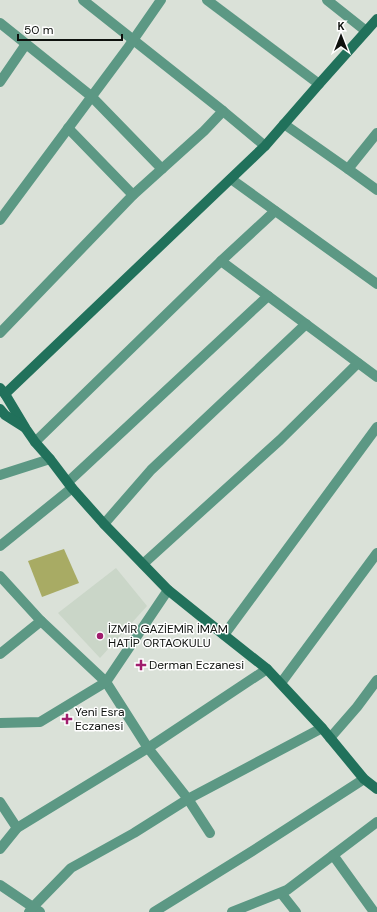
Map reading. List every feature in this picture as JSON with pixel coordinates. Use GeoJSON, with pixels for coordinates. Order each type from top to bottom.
{"type":"FeatureCollection","features":[{"type":"Feature","properties":{"kind":"main road"},"geometry":{"type":"LineString","coordinates":[[377,19],[265,146],[2,391],[35,442],[104,524],[168,590],[267,668],[322,728],[364,779],[377,789]]}},
{"type":"Feature","properties":{"kind":"main road"},"geometry":{"type":"LineString","coordinates":[[0,409],[5,415],[26,429]]}},
{"type":"Feature","properties":{"kind":"street"},"geometry":{"type":"LineString","coordinates":[[83,0],[265,146]]}},
{"type":"Feature","properties":{"kind":"street"},"geometry":{"type":"LineString","coordinates":[[0,220],[161,0]]}},
{"type":"Feature","properties":{"kind":"street"},"geometry":{"type":"LineString","coordinates":[[206,0],[319,84]]}},
{"type":"Feature","properties":{"kind":"street"},"geometry":{"type":"LineString","coordinates":[[327,0],[366,31]]}},
{"type":"Feature","properties":{"kind":"street"},"geometry":{"type":"LineString","coordinates":[[0,23],[91,96],[162,169]]}},
{"type":"Feature","properties":{"kind":"street"},"geometry":{"type":"LineString","coordinates":[[0,82],[26,44]]}},
{"type":"Feature","properties":{"kind":"street"},"geometry":{"type":"LineString","coordinates":[[0,333],[133,194],[204,131],[223,111]]}},
{"type":"Feature","properties":{"kind":"street"},"geometry":{"type":"LineString","coordinates":[[284,124],[377,190]]}},
{"type":"Feature","properties":{"kind":"street"},"geometry":{"type":"LineString","coordinates":[[68,128],[133,194]]}},
{"type":"Feature","properties":{"kind":"street"},"geometry":{"type":"LineString","coordinates":[[348,169],[377,133]]}},
{"type":"Feature","properties":{"kind":"street"},"geometry":{"type":"LineString","coordinates":[[231,179],[377,284]]}},
{"type":"Feature","properties":{"kind":"street"},"geometry":{"type":"LineString","coordinates":[[35,442],[221,261],[276,211]]}},
{"type":"Feature","properties":{"kind":"street"},"geometry":{"type":"LineString","coordinates":[[221,261],[377,377]]}},
{"type":"Feature","properties":{"kind":"street"},"geometry":{"type":"LineString","coordinates":[[0,546],[70,485],[268,296]]}},
{"type":"Feature","properties":{"kind":"street"},"geometry":{"type":"LineString","coordinates":[[104,524],[152,470],[306,324]]}},
{"type":"Feature","properties":{"kind":"street"},"geometry":{"type":"LineString","coordinates":[[143,564],[280,440],[358,363]]}},
{"type":"Feature","properties":{"kind":"street"},"geometry":{"type":"LineString","coordinates":[[224,635],[377,427]]}},
{"type":"Feature","properties":{"kind":"street"},"geometry":{"type":"LineString","coordinates":[[0,475],[50,459]]}},
{"type":"Feature","properties":{"kind":"street"},"geometry":{"type":"LineString","coordinates":[[281,683],[377,553]]}},
{"type":"Feature","properties":{"kind":"street"},"geometry":{"type":"LineString","coordinates":[[0,576],[41,621],[106,682],[148,748],[188,799],[210,833]]}},
{"type":"Feature","properties":{"kind":"street"},"geometry":{"type":"LineString","coordinates":[[0,723],[40,722],[106,682],[168,590]]}},
{"type":"Feature","properties":{"kind":"street"},"geometry":{"type":"LineString","coordinates":[[0,654],[41,621]]}},
{"type":"Feature","properties":{"kind":"street"},"geometry":{"type":"LineString","coordinates":[[0,849],[17,828],[148,748],[267,668]]}},
{"type":"Feature","properties":{"kind":"street"},"geometry":{"type":"LineString","coordinates":[[330,738],[357,707],[377,680]]}},
{"type":"Feature","properties":{"kind":"street"},"geometry":{"type":"LineString","coordinates":[[0,885],[34,910],[71,868],[134,833],[188,799],[322,728]]}},
{"type":"Feature","properties":{"kind":"street"},"geometry":{"type":"LineString","coordinates":[[154,912],[364,779]]}},
{"type":"Feature","properties":{"kind":"street"},"geometry":{"type":"LineString","coordinates":[[0,802],[17,828]]}},
{"type":"Feature","properties":{"kind":"street"},"geometry":{"type":"LineString","coordinates":[[232,912],[287,890],[377,822]]}},
{"type":"Feature","properties":{"kind":"street"},"geometry":{"type":"LineString","coordinates":[[333,855],[374,912]]}},
{"type":"Feature","properties":{"kind":"street"},"geometry":{"type":"LineString","coordinates":[[281,893],[296,912]]}},
{"type":"Feature","properties":{"kind":"shaded area","name":"İZMİR GAZİEMİR İMAM HATİP ORTAOKULU"},"geometry":{"type":"Polygon","coordinates":[[[116,568],[147,606],[100,658],[58,613],[116,568]]]}},
{"type":"Feature","properties":{"kind":"building"},"geometry":{"type":"Polygon","coordinates":[[[64,549],[79,583],[42,597],[28,561],[64,549]]]}},
{"type":"Feature","properties":{"kind":"place","name":"İZMİR GAZİEMİR İMAM HATİP ORTAOKULU"},"geometry":{"type":"Point","coordinates":[100,636]}},
{"type":"Feature","properties":{"kind":"place","name":"Derman Eczanesi"},"geometry":{"type":"Point","coordinates":[141,665]}},
{"type":"Feature","properties":{"kind":"place","name":"Yeni Esra Eczanesi"},"geometry":{"type":"Point","coordinates":[67,719]}}]}
